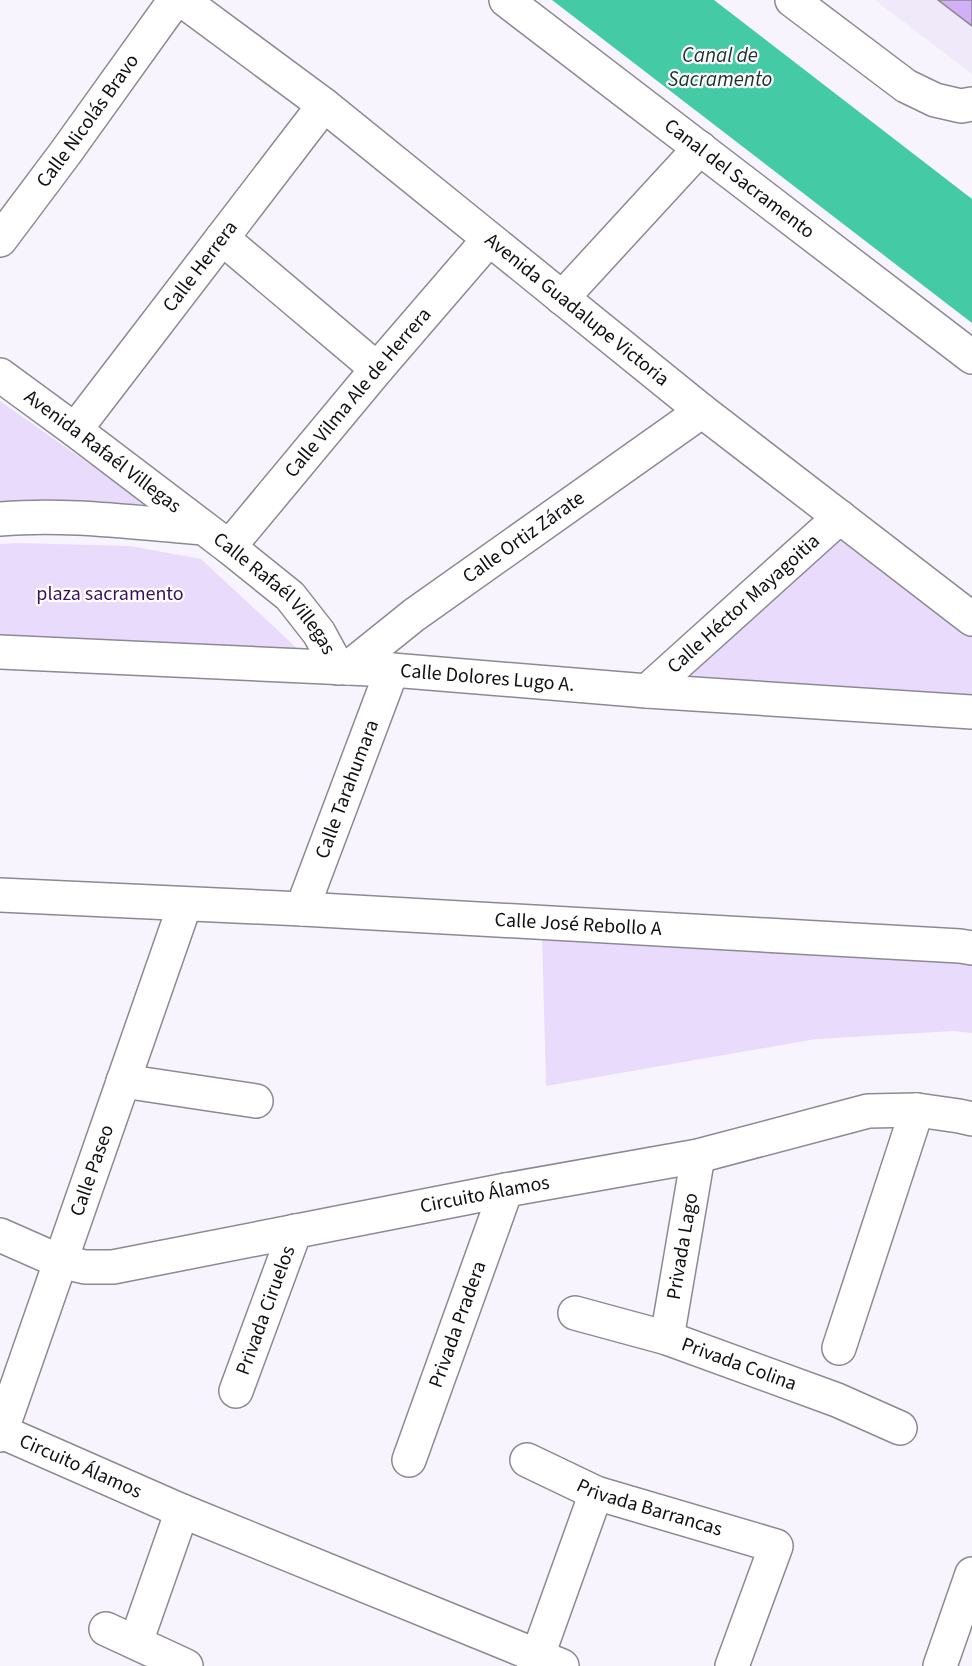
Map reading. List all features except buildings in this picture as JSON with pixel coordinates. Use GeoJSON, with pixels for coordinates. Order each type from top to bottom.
{"type":"FeatureCollection","features":[{"type":"Feature","properties":{"kind":"street","name":"Calle Nicolás Bravo"},"geometry":{"type":"LineString","coordinates":[[0,240],[175,0]]}},
{"type":"Feature","properties":{"kind":"street","name":"Avenida Guadalupe Victoria"},"geometry":{"type":"LineString","coordinates":[[182,0],[324,105],[702,411],[972,619]]}},
{"type":"Feature","properties":{"kind":"street","name":"Canal del Sacramento"},"geometry":{"type":"LineString","coordinates":[[506,0],[972,357]]}},
{"type":"Feature","properties":{"kind":"street"},"geometry":{"type":"LineString","coordinates":[[792,0],[906,86],[935,100],[961,106],[972,104]]}},
{"type":"Feature","properties":{"kind":"street","name":"Calle Herrera"},"geometry":{"type":"LineString","coordinates":[[75,430],[324,105]]}},
{"type":"Feature","properties":{"kind":"street"},"geometry":{"type":"LineString","coordinates":[[562,298],[700,148]]}},
{"type":"Feature","properties":{"kind":"street"},"geometry":{"type":"LineString","coordinates":[[222,238],[377,369]]}},
{"type":"Feature","properties":{"kind":"street","name":"Calle Vilma Ale de Herrera"},"geometry":{"type":"LineString","coordinates":[[229,547],[489,239]]}},
{"type":"Feature","properties":{"kind":"street","name":"Avenida Rafaél Villegas"},"geometry":{"type":"LineString","coordinates":[[0,375],[203,528]]}},
{"type":"Feature","properties":{"kind":"street","name":"Calle Ortiz Zárate"},"geometry":{"type":"LineString","coordinates":[[343,668],[702,411]]}},
{"type":"Feature","properties":{"kind":"street","name":"Calle Héctor Mayagoitia"},"geometry":{"type":"LineString","coordinates":[[647,691],[840,517]]}},
{"type":"Feature","properties":{"kind":"street"},"geometry":{"type":"LineString","coordinates":[[0,519],[90,518],[203,528]]}},
{"type":"Feature","properties":{"kind":"street","name":"Calle Rafaél Villegas"},"geometry":{"type":"LineString","coordinates":[[203,528],[290,596],[343,668]]}},
{"type":"Feature","properties":{"kind":"street","name":"Calle Dolores Lugo A."},"geometry":{"type":"LineString","coordinates":[[0,652],[392,670],[647,691],[972,712]]}},
{"type":"Feature","properties":{"kind":"street","name":"Calle Tarahumara"},"geometry":{"type":"LineString","coordinates":[[302,909],[392,670]]}},
{"type":"Feature","properties":{"kind":"street","name":"Calle José Rebollo A"},"geometry":{"type":"LineString","coordinates":[[0,895],[302,909],[972,948]]}},
{"type":"Feature","properties":{"kind":"street","name":"Calle Paseo"},"geometry":{"type":"LineString","coordinates":[[0,1433],[185,904]]}},
{"type":"Feature","properties":{"kind":"street"},"geometry":{"type":"LineString","coordinates":[[123,1081],[256,1101]]}},
{"type":"Feature","properties":{"kind":"street"},"geometry":{"type":"LineString","coordinates":[[839,1348],[917,1110]]}},
{"type":"Feature","properties":{"kind":"street","name":"Circuito Álamos"},"geometry":{"type":"LineString","coordinates":[[0,1235],[59,1262],[85,1267],[114,1267],[506,1190],[699,1156],[868,1111],[917,1110],[972,1119]]}},
{"type":"Feature","properties":{"kind":"street","name":"Privada Lago"},"geometry":{"type":"LineString","coordinates":[[667,1338],[699,1156]]}},
{"type":"Feature","properties":{"kind":"street","name":"Privada Pradera"},"geometry":{"type":"LineString","coordinates":[[409,1460],[506,1190]]}},
{"type":"Feature","properties":{"kind":"street","name":"Privada Ciruelos"},"geometry":{"type":"LineString","coordinates":[[236,1391],[295,1231]]}},
{"type":"Feature","properties":{"kind":"street","name":"Privada Colina"},"geometry":{"type":"LineString","coordinates":[[575,1312],[667,1338],[837,1400],[900,1428]]}},
{"type":"Feature","properties":{"kind":"street","name":"Circuito Álamos"},"geometry":{"type":"LineString","coordinates":[[0,1433],[545,1663]]}},
{"type":"Feature","properties":{"kind":"street","name":"Privada Barrancas"},"geometry":{"type":"LineString","coordinates":[[527,1460],[596,1492],[776,1546],[732,1666]]}},
{"type":"Feature","properties":{"kind":"street"},"geometry":{"type":"LineString","coordinates":[[545,1663],[596,1492]]}},
{"type":"Feature","properties":{"kind":"street"},"geometry":{"type":"LineString","coordinates":[[136,1642],[182,1511]]}},
{"type":"Feature","properties":{"kind":"street"},"geometry":{"type":"LineString","coordinates":[[940,1666],[972,1574]]}},
{"type":"Feature","properties":{"kind":"street"},"geometry":{"type":"LineString","coordinates":[[106,1629],[186,1666]]}},
{"type":"Feature","properties":{"kind":"shaded area"},"geometry":{"type":"Polygon","coordinates":[[[875,0],[972,0],[972,74],[875,0]]]}},
{"type":"Feature","properties":{"kind":"green space"},"geometry":{"type":"Polygon","coordinates":[[[0,401],[156,511],[0,512],[0,401]]]}},
{"type":"Feature","properties":{"kind":"green space"},"geometry":{"type":"Polygon","coordinates":[[[839,518],[972,620],[972,711],[653,689],[839,518]]]}},
{"type":"Feature","properties":{"kind":"green space","name":"plaza sacramento"},"geometry":{"type":"Polygon","coordinates":[[[0,544],[130,546],[201,559],[302,653],[0,638],[0,544]]]}},
{"type":"Feature","properties":{"kind":"green space"},"geometry":{"type":"Polygon","coordinates":[[[542,932],[972,961],[972,1033],[954,1031],[816,1039],[546,1086],[542,932]]]}},
{"type":"Feature","properties":{"kind":"water","name":"Canal de Sacramento"},"geometry":{"type":"Polygon","coordinates":[[[552,0],[714,0],[972,199],[972,323],[552,0]]]}}]}
